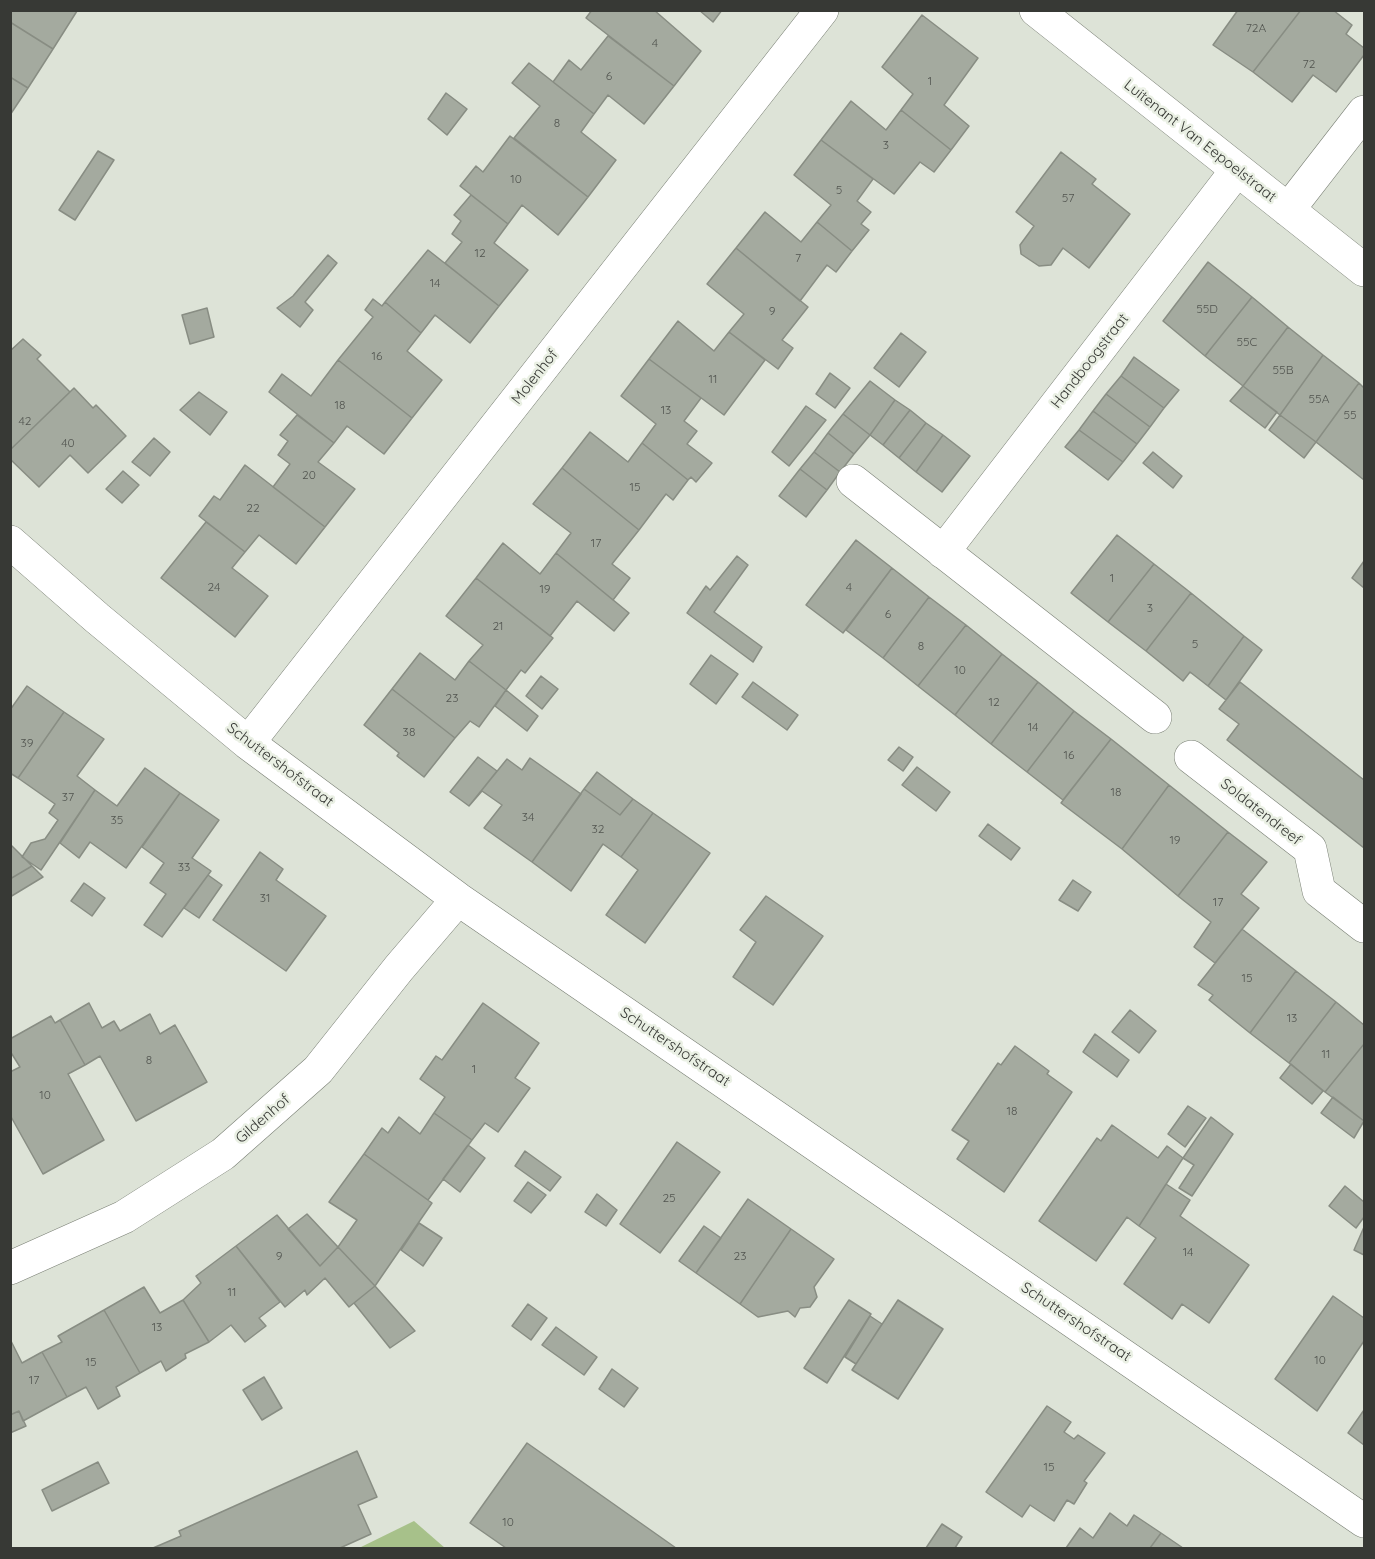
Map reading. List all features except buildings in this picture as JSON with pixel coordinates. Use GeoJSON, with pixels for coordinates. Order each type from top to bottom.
{"type":"FeatureCollection","features":[{"type":"Feature","properties":{"kind":"street","name":"Molenhof"},"geometry":{"type":"LineString","coordinates":[[248,743],[822,10]]}},
{"type":"Feature","properties":{"kind":"street","name":"Luitenant Van Eepoelstraat"},"geometry":{"type":"LineString","coordinates":[[1036,10],[1365,270]]}},
{"type":"Feature","properties":{"kind":"street"},"geometry":{"type":"LineString","coordinates":[[1288,210],[1365,112]]}},
{"type":"Feature","properties":{"kind":"street","name":"Handboogstraat"},"geometry":{"type":"LineString","coordinates":[[944,552],[1238,170]]}},
{"type":"Feature","properties":{"kind":"street"},"geometry":{"type":"LineString","coordinates":[[853,481],[1155,717]]}},
{"type":"Feature","properties":{"kind":"street","name":"Schuttershofstraat"},"geometry":{"type":"LineString","coordinates":[[10,542],[97,618],[248,743],[458,899],[1365,1521]]}},
{"type":"Feature","properties":{"kind":"street","name":"Soldatendreef"},"geometry":{"type":"LineString","coordinates":[[1191,757],[1310,849],[1319,891],[1365,926]]}},
{"type":"Feature","properties":{"kind":"street","name":"Gildenhof"},"geometry":{"type":"LineString","coordinates":[[10,1268],[124,1217],[223,1154],[318,1070],[399,968],[458,899]]}},
{"type":"Feature","properties":{"kind":"green space"},"geometry":{"type":"Polygon","coordinates":[[[414,1521],[445,1548],[359,1548],[414,1521]]]}}]}
